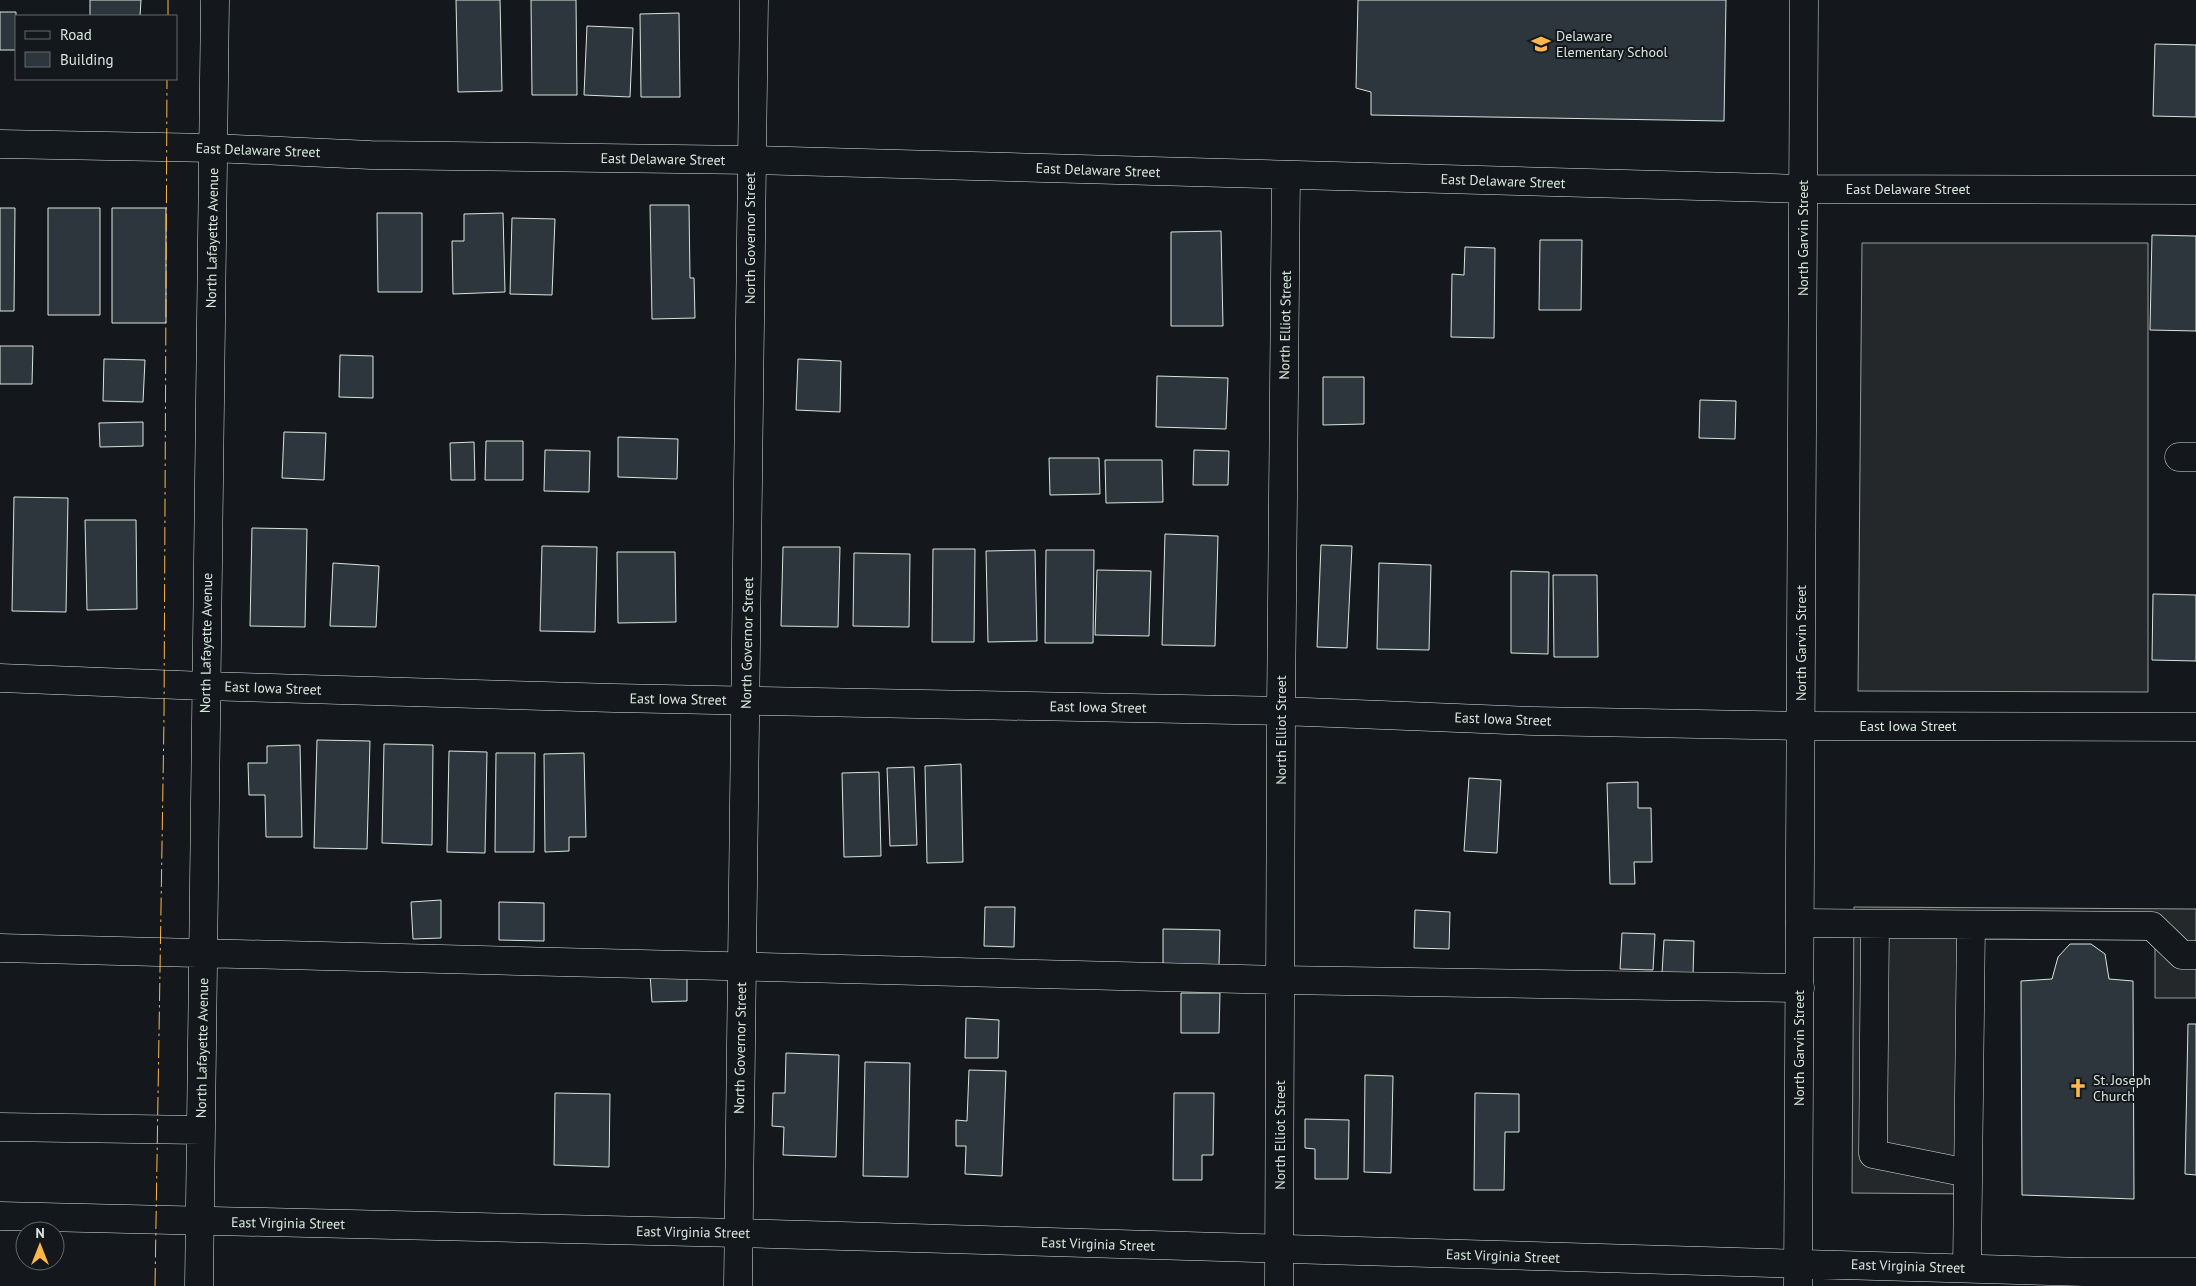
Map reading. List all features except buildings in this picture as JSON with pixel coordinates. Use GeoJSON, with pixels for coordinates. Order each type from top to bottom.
{"type":"FeatureCollection","features":[{"type":"Feature","properties":{"kind":"street","name":"North Lafayette Avenue"},"geometry":{"type":"LineString","coordinates":[[199,1286],[215,0]]}},
{"type":"Feature","properties":{"kind":"street","name":"North Governor Street"},"geometry":{"type":"LineString","coordinates":[[738,1286],[741,966],[747,700],[754,0]]}},
{"type":"Feature","properties":{"kind":"street","name":"North Garvin Street"},"geometry":{"type":"LineString","coordinates":[[1798,1275],[1804,0]]}},
{"type":"Feature","properties":{"kind":"street","name":"East Delaware Street"},"geometry":{"type":"LineString","coordinates":[[0,144],[213,148],[370,155],[751,160],[1803,188],[2196,190]]}},
{"type":"Feature","properties":{"kind":"street","name":"North Elliot Street"},"geometry":{"type":"LineString","coordinates":[[1279,1286],[1281,710],[1286,175]]}},
{"type":"Feature","properties":{"kind":"street","name":"East Iowa Street"},"geometry":{"type":"LineString","coordinates":[[0,678],[205,686],[747,700],[1281,710],[1534,721],[1801,726],[2196,727]]}},
{"type":"Feature","properties":{"kind":"street"},"geometry":{"type":"LineString","coordinates":[[1800,924],[2152,926],[2182,955],[2196,955]]}},
{"type":"Feature","properties":{"kind":"street"},"geometry":{"type":"LineString","coordinates":[[1875,924],[1873,1154],[1968,1173]]}},
{"type":"Feature","properties":{"kind":"street"},"geometry":{"type":"LineString","coordinates":[[1967,1268],[1970,925]]}},
{"type":"Feature","properties":{"kind":"street"},"geometry":{"type":"LineString","coordinates":[[0,948],[1280,980],[1800,988]]}},
{"type":"Feature","properties":{"kind":"street"},"geometry":{"type":"LineString","coordinates":[[0,1127],[201,1130]]}},
{"type":"Feature","properties":{"kind":"street","name":"East Virginia Street"},"geometry":{"type":"LineString","coordinates":[[0,1216],[738,1233],[1280,1250],[1798,1275],[1967,1268],[2084,1272],[2196,1272]]}},
{"type":"Feature","properties":{"kind":"shaded area"},"geometry":{"type":"Polygon","coordinates":[[[1862,243],[2148,243],[2148,692],[1858,691],[1862,243]]]}},
{"type":"Feature","properties":{"kind":"shaded area"},"geometry":{"type":"Polygon","coordinates":[[[1854,907],[2196,909],[2196,998],[2155,998],[2155,940],[1974,939],[1973,1194],[1852,1193],[1854,907]]]}},
{"type":"Feature","properties":{"kind":"power"},"geometry":{"type":"LineString","coordinates":[[168,0],[168,15]]}},
{"type":"Feature","properties":{"kind":"power"},"geometry":{"type":"LineString","coordinates":[[155,1286],[164,719],[167,80]]}},
{"type":"Feature","properties":{"kind":"place","name":"Delaware Elementary School"},"geometry":{"type":"Point","coordinates":[1541,44]}},
{"type":"Feature","properties":{"kind":"place","name":"St. Joseph Church"},"geometry":{"type":"Point","coordinates":[2078,1088]}}]}
